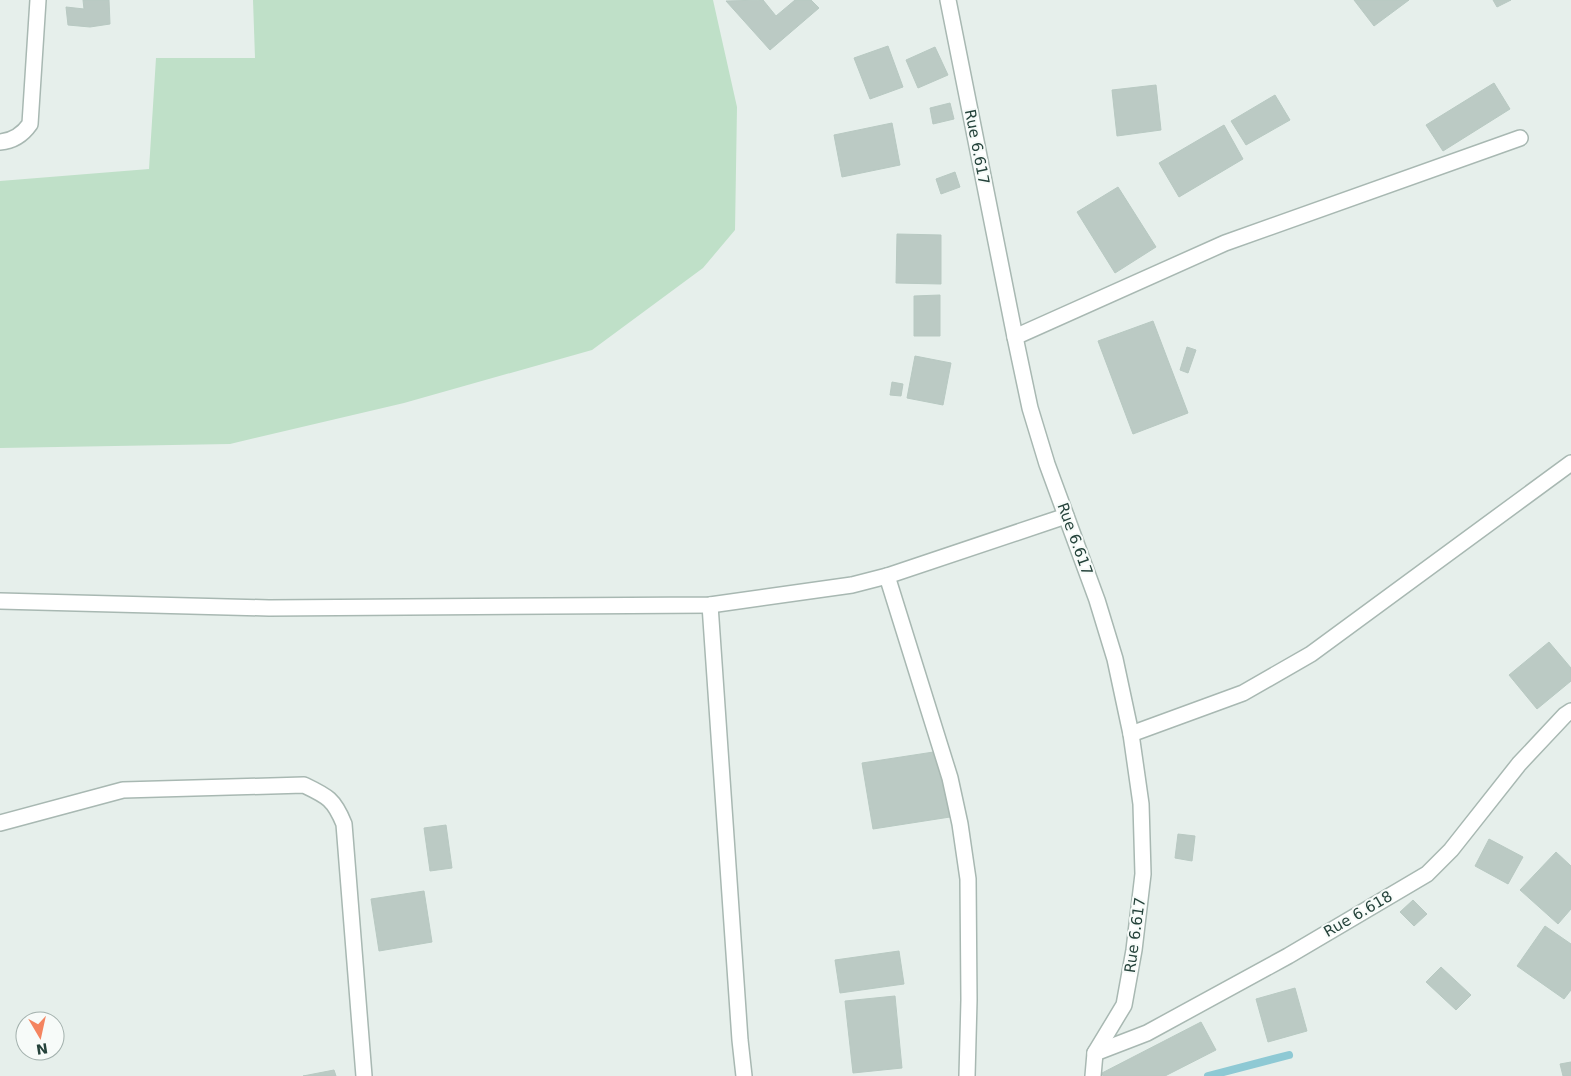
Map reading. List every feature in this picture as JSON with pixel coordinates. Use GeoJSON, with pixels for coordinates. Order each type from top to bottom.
{"type":"FeatureCollection","features":[{"type":"Feature","properties":{"kind":"street"},"geometry":{"type":"LineString","coordinates":[[0,142],[22,134],[30,124],[38,0]]}},
{"type":"Feature","properties":{"kind":"street","name":"Rue 6.617"},"geometry":{"type":"LineString","coordinates":[[948,0],[1014,337],[1030,408],[1047,464],[1097,600],[1115,659],[1131,734],[1141,804],[1143,874],[1134,950],[1124,1005],[1095,1054],[1093,1076]]}},
{"type":"Feature","properties":{"kind":"street"},"geometry":{"type":"LineString","coordinates":[[1014,337],[1224,243],[1520,138]]}},
{"type":"Feature","properties":{"kind":"street"},"geometry":{"type":"LineString","coordinates":[[1131,734],[1243,693],[1311,654],[1571,462]]}},
{"type":"Feature","properties":{"kind":"street"},"geometry":{"type":"LineString","coordinates":[[0,601],[269,608],[710,605],[852,585],[887,576],[1066,516]]}},
{"type":"Feature","properties":{"kind":"street"},"geometry":{"type":"LineString","coordinates":[[887,576],[950,778],[960,824],[968,879],[969,1000],[967,1076]]}},
{"type":"Feature","properties":{"kind":"street"},"geometry":{"type":"LineString","coordinates":[[710,605],[744,1076]]}},
{"type":"Feature","properties":{"kind":"street","name":"Rue 6.618"},"geometry":{"type":"LineString","coordinates":[[1095,1054],[1155,1029],[1288,956],[1427,874],[1451,850],[1519,764],[1571,711]]}},
{"type":"Feature","properties":{"kind":"street"},"geometry":{"type":"LineString","coordinates":[[0,824],[123,790],[304,785],[328,796],[340,812],[344,824],[364,1076]]}},
{"type":"Feature","properties":{"kind":"green space"},"geometry":{"type":"Polygon","coordinates":[[[253,0],[713,0],[737,107],[735,230],[703,268],[592,350],[404,403],[230,444],[0,448],[0,181],[149,169],[156,58],[255,58],[253,0]]]}},
{"type":"Feature","properties":{"kind":"building"},"geometry":{"type":"Polygon","coordinates":[[[83,0],[109,0],[110,24],[90,27],[68,25],[66,7],[84,9],[83,0]]]}},
{"type":"Feature","properties":{"kind":"building"},"geometry":{"type":"Polygon","coordinates":[[[763,0],[776,16],[795,0],[811,0],[819,8],[770,50],[726,1],[763,0]]]}},
{"type":"Feature","properties":{"kind":"building"},"geometry":{"type":"Polygon","coordinates":[[[1354,0],[1409,0],[1374,26],[1354,0]]]}},
{"type":"Feature","properties":{"kind":"building"},"geometry":{"type":"Polygon","coordinates":[[[1493,0],[1511,0],[1497,7],[1493,0]]]}},
{"type":"Feature","properties":{"kind":"building"},"geometry":{"type":"Polygon","coordinates":[[[888,46],[903,87],[870,99],[854,58],[888,46]]]}},
{"type":"Feature","properties":{"kind":"building"},"geometry":{"type":"Polygon","coordinates":[[[935,47],[948,75],[918,88],[906,60],[935,47]]]}},
{"type":"Feature","properties":{"kind":"building"},"geometry":{"type":"Polygon","coordinates":[[[1494,83],[1510,109],[1443,151],[1426,125],[1494,83]]]}},
{"type":"Feature","properties":{"kind":"building"},"geometry":{"type":"Polygon","coordinates":[[[1156,85],[1161,130],[1117,136],[1112,90],[1156,85]]]}},
{"type":"Feature","properties":{"kind":"building"},"geometry":{"type":"Polygon","coordinates":[[[1275,95],[1290,120],[1246,145],[1231,121],[1275,95]]]}},
{"type":"Feature","properties":{"kind":"building"},"geometry":{"type":"Polygon","coordinates":[[[950,103],[954,119],[933,124],[930,108],[950,103]]]}},
{"type":"Feature","properties":{"kind":"building"},"geometry":{"type":"Polygon","coordinates":[[[892,123],[900,165],[842,177],[834,135],[892,123]]]}},
{"type":"Feature","properties":{"kind":"building"},"geometry":{"type":"Polygon","coordinates":[[[1224,125],[1243,159],[1179,197],[1159,163],[1224,125]]]}},
{"type":"Feature","properties":{"kind":"building"},"geometry":{"type":"Polygon","coordinates":[[[955,172],[960,187],[941,194],[936,179],[955,172]]]}},
{"type":"Feature","properties":{"kind":"building"},"geometry":{"type":"Polygon","coordinates":[[[1118,187],[1156,247],[1115,273],[1077,212],[1118,187]]]}},
{"type":"Feature","properties":{"kind":"building"},"geometry":{"type":"Polygon","coordinates":[[[897,234],[941,235],[941,284],[896,283],[897,234]]]}},
{"type":"Feature","properties":{"kind":"building"},"geometry":{"type":"Polygon","coordinates":[[[940,295],[940,336],[914,336],[914,296],[940,295]]]}},
{"type":"Feature","properties":{"kind":"building"},"geometry":{"type":"Polygon","coordinates":[[[1153,321],[1188,413],[1133,434],[1098,341],[1153,321]]]}},
{"type":"Feature","properties":{"kind":"building"},"geometry":{"type":"Polygon","coordinates":[[[1187,347],[1196,350],[1188,373],[1180,370],[1187,347]]]}},
{"type":"Feature","properties":{"kind":"building"},"geometry":{"type":"Polygon","coordinates":[[[915,356],[951,363],[943,405],[907,398],[915,356]]]}},
{"type":"Feature","properties":{"kind":"building"},"geometry":{"type":"Polygon","coordinates":[[[892,382],[903,384],[901,396],[890,395],[892,382]]]}},
{"type":"Feature","properties":{"kind":"building"},"geometry":{"type":"Polygon","coordinates":[[[1549,642],[1571,668],[1571,681],[1537,709],[1509,675],[1549,642]]]}},
{"type":"Feature","properties":{"kind":"building"},"geometry":{"type":"Polygon","coordinates":[[[940,751],[950,817],[873,829],[862,763],[940,751]]]}},
{"type":"Feature","properties":{"kind":"building"},"geometry":{"type":"Polygon","coordinates":[[[446,825],[452,868],[430,871],[424,828],[446,825]]]}},
{"type":"Feature","properties":{"kind":"building"},"geometry":{"type":"Polygon","coordinates":[[[1178,834],[1195,836],[1192,861],[1175,858],[1178,834]]]}},
{"type":"Feature","properties":{"kind":"building"},"geometry":{"type":"Polygon","coordinates":[[[1489,839],[1523,857],[1508,884],[1475,866],[1489,839]]]}},
{"type":"Feature","properties":{"kind":"building"},"geometry":{"type":"Polygon","coordinates":[[[1556,852],[1571,866],[1571,909],[1558,924],[1520,890],[1556,852]]]}},
{"type":"Feature","properties":{"kind":"building"},"geometry":{"type":"Polygon","coordinates":[[[424,891],[432,942],[379,951],[371,899],[424,891]]]}},
{"type":"Feature","properties":{"kind":"building"},"geometry":{"type":"Polygon","coordinates":[[[1413,900],[1427,914],[1414,926],[1400,912],[1413,900]]]}},
{"type":"Feature","properties":{"kind":"building"},"geometry":{"type":"Polygon","coordinates":[[[1545,926],[1571,944],[1571,990],[1564,999],[1517,966],[1545,926]]]}},
{"type":"Feature","properties":{"kind":"building"},"geometry":{"type":"Polygon","coordinates":[[[899,951],[904,984],[840,993],[835,960],[899,951]]]}},
{"type":"Feature","properties":{"kind":"building"},"geometry":{"type":"Polygon","coordinates":[[[1441,967],[1471,995],[1456,1010],[1426,982],[1441,967]]]}},
{"type":"Feature","properties":{"kind":"building"},"geometry":{"type":"Polygon","coordinates":[[[1295,988],[1307,1031],[1268,1042],[1256,999],[1295,988]]]}},
{"type":"Feature","properties":{"kind":"building"},"geometry":{"type":"Polygon","coordinates":[[[895,996],[902,1068],[853,1073],[845,1001],[895,996]]]}},
{"type":"Feature","properties":{"kind":"building"},"geometry":{"type":"Polygon","coordinates":[[[1201,1022],[1216,1050],[1165,1076],[1103,1076],[1102,1073],[1201,1022]]]}},
{"type":"Feature","properties":{"kind":"building"},"geometry":{"type":"Polygon","coordinates":[[[1571,1062],[1571,1076],[1563,1076],[1560,1064],[1571,1062]]]}},
{"type":"Feature","properties":{"kind":"building"},"geometry":{"type":"Polygon","coordinates":[[[334,1070],[336,1076],[303,1076],[334,1070]]]}},
{"type":"Feature","properties":{"kind":"waterway"},"geometry":{"type":"LineString","coordinates":[[1208,1076],[1289,1055]]}}]}
